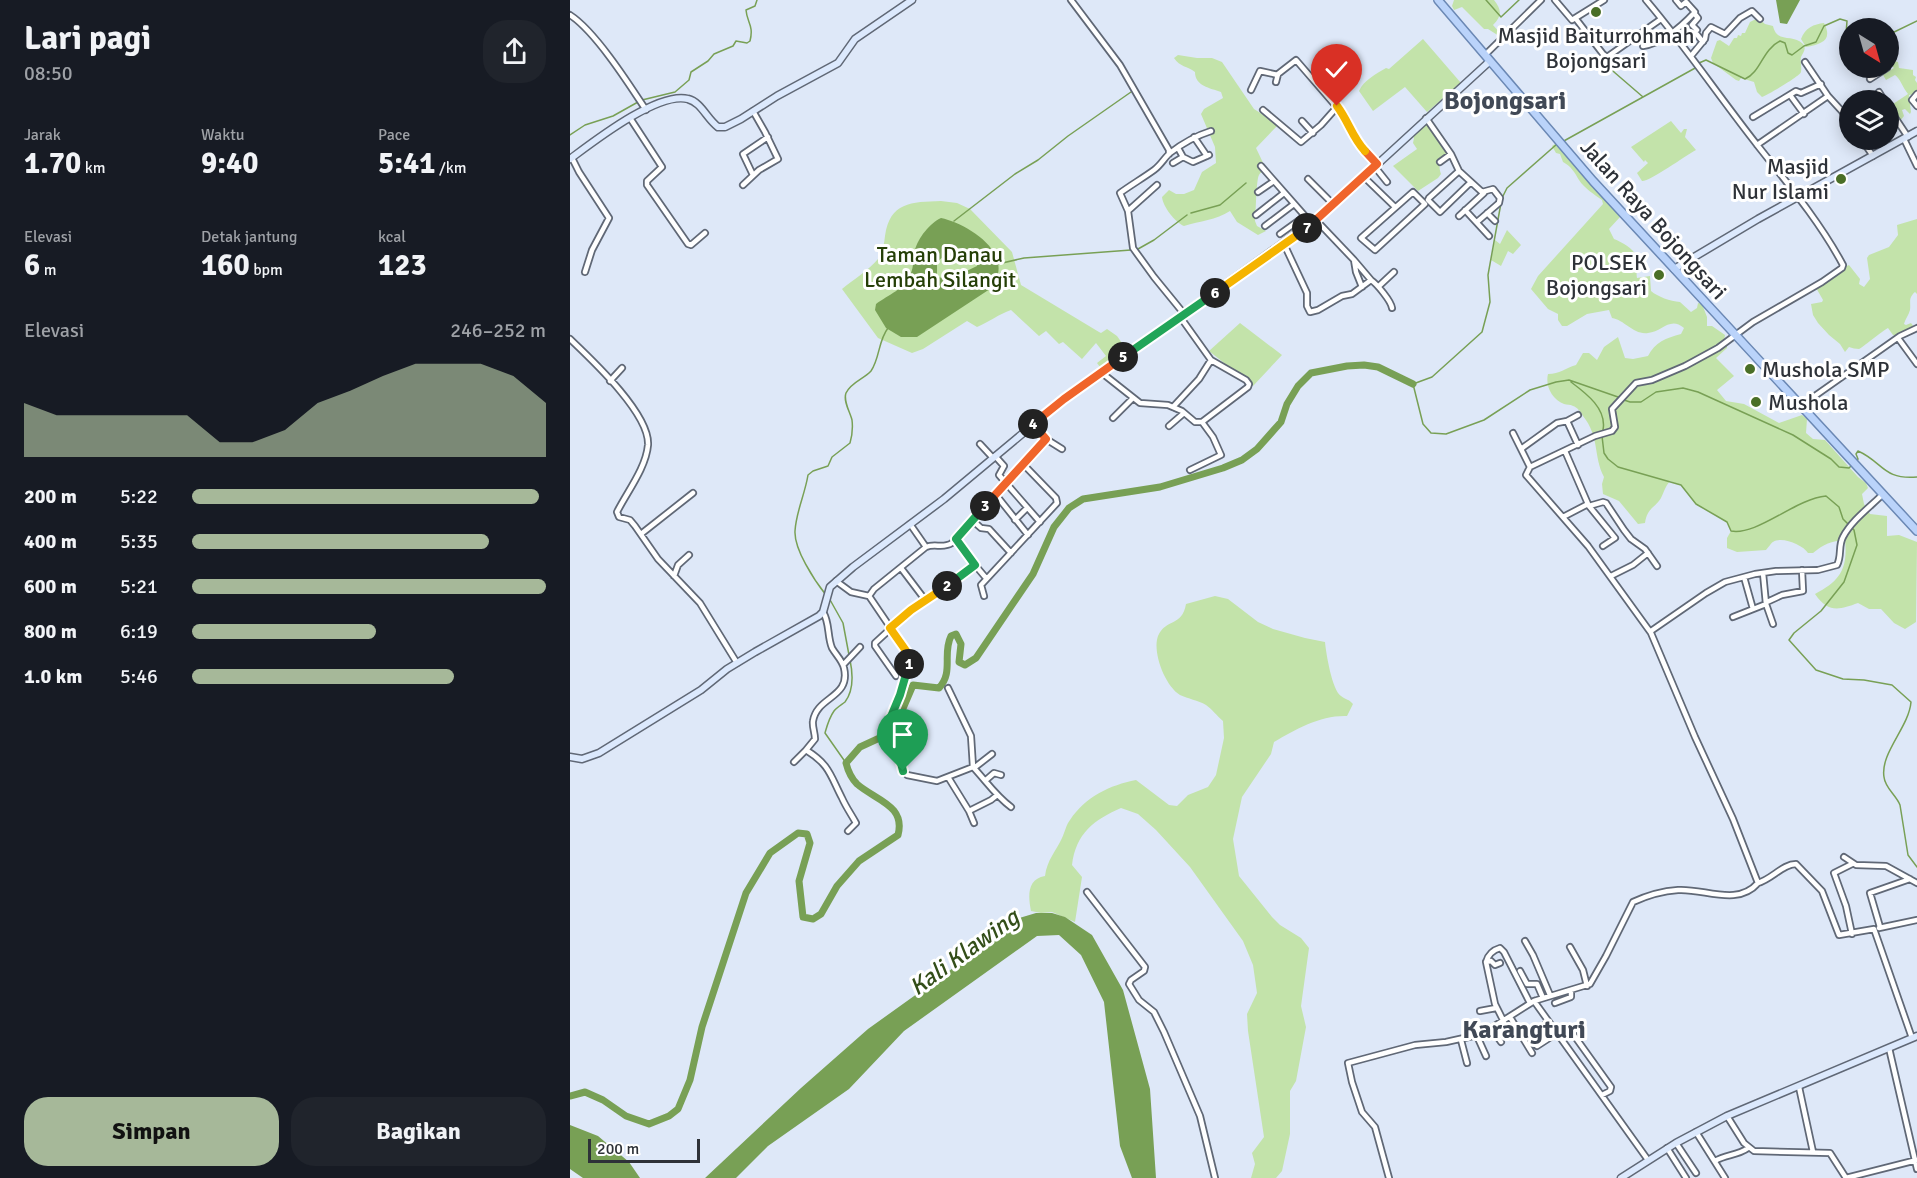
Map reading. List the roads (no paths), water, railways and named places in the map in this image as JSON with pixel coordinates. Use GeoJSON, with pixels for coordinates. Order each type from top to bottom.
{"type":"FeatureCollection","features":[{"type":"Feature","properties":{"kind":"main road","name":"Jalan Raya Bojongsari"},"geometry":{"type":"LineString","coordinates":[[1438,0],[1590,177],[1917,531]]}},
{"type":"Feature","properties":{"kind":"street"},"geometry":{"type":"LineString","coordinates":[[585,272],[592,250],[609,218],[571,159],[606,132],[663,102],[689,99],[700,107],[714,124],[721,127],[741,119],[838,63],[855,39],[912,0]]}},
{"type":"Feature","properties":{"kind":"street"},"geometry":{"type":"LineString","coordinates":[[1071,0],[1120,65],[1169,150],[1169,154]]}},
{"type":"Feature","properties":{"kind":"street"},"geometry":{"type":"LineString","coordinates":[[794,762],[815,739],[814,717],[827,699],[844,686],[843,665],[832,647],[824,612],[828,591],[836,581],[944,499],[1058,403],[1314,222],[1426,118],[1487,58],[1541,0]]}},
{"type":"Feature","properties":{"kind":"street"},"geometry":{"type":"LineString","coordinates":[[1555,0],[1607,57],[1661,19]]}},
{"type":"Feature","properties":{"kind":"street"},"geometry":{"type":"LineString","coordinates":[[1574,20],[1605,0]]}},
{"type":"Feature","properties":{"kind":"street"},"geometry":{"type":"LineString","coordinates":[[1646,0],[1799,196],[1843,267],[1736,334],[1718,348],[1684,366],[1633,386],[1612,409],[1614,429],[1530,467],[1526,475],[1611,576],[1651,633],[1733,819],[1758,883]]}},
{"type":"Feature","properties":{"kind":"street"},"geometry":{"type":"LineString","coordinates":[[1650,5],[1657,0]]}},
{"type":"Feature","properties":{"kind":"street"},"geometry":{"type":"LineString","coordinates":[[1676,0],[1681,6],[1686,2],[1695,11],[1698,19],[1691,24],[1703,42]]}},
{"type":"Feature","properties":{"kind":"street"},"geometry":{"type":"LineString","coordinates":[[1691,56],[1703,42],[1711,27],[1725,34],[1740,18],[1751,11],[1754,11],[1760,19]]}},
{"type":"Feature","properties":{"kind":"street"},"geometry":{"type":"LineString","coordinates":[[1643,46],[1652,45],[1672,33],[1694,13]]}},
{"type":"Feature","properties":{"kind":"street"},"geometry":{"type":"LineString","coordinates":[[570,15],[589,32],[646,110]]}},
{"type":"Feature","properties":{"kind":"street"},"geometry":{"type":"LineString","coordinates":[[1276,82],[1278,75],[1296,60],[1347,119],[1356,141],[1387,182]]}},
{"type":"Feature","properties":{"kind":"street"},"geometry":{"type":"LineString","coordinates":[[1804,62],[1839,108]]}},
{"type":"Feature","properties":{"kind":"street"},"geometry":{"type":"LineString","coordinates":[[1251,90],[1260,71],[1278,75]]}},
{"type":"Feature","properties":{"kind":"street"},"geometry":{"type":"LineString","coordinates":[[1753,117],[1796,91],[1801,93],[1821,84]]}},
{"type":"Feature","properties":{"kind":"street"},"geometry":{"type":"LineString","coordinates":[[1917,94],[1912,100],[1917,106]]}},
{"type":"Feature","properties":{"kind":"street"},"geometry":{"type":"LineString","coordinates":[[1790,95],[1804,114]]}},
{"type":"Feature","properties":{"kind":"street"},"geometry":{"type":"LineString","coordinates":[[1757,145],[1828,96]]}},
{"type":"Feature","properties":{"kind":"street"},"geometry":{"type":"LineString","coordinates":[[1263,110],[1301,142],[1313,133],[1337,106]]}},
{"type":"Feature","properties":{"kind":"street"},"geometry":{"type":"LineString","coordinates":[[743,185],[759,170],[778,159],[753,111]]}},
{"type":"Feature","properties":{"kind":"street"},"geometry":{"type":"LineString","coordinates":[[630,118],[662,167],[647,181],[647,185],[688,244],[691,245],[705,233]]}},
{"type":"Feature","properties":{"kind":"street"},"geometry":{"type":"LineString","coordinates":[[1426,118],[1460,171],[1482,192],[1494,189],[1500,198],[1499,203],[1477,222]]}},
{"type":"Feature","properties":{"kind":"street"},"geometry":{"type":"LineString","coordinates":[[1302,121],[1313,133]]}},
{"type":"Feature","properties":{"kind":"street"},"geometry":{"type":"LineString","coordinates":[[1899,126],[1917,166]]}},
{"type":"Feature","properties":{"kind":"street"},"geometry":{"type":"LineString","coordinates":[[1102,373],[1140,403],[1173,407],[1195,422],[1202,422],[1248,387],[1246,380],[1212,360],[1133,248],[1128,212],[1119,194],[1158,167],[1169,154],[1194,137],[1211,131]]}},
{"type":"Feature","properties":{"kind":"street"},"geometry":{"type":"LineString","coordinates":[[1674,269],[1917,131]]}},
{"type":"Feature","properties":{"kind":"street"},"geometry":{"type":"LineString","coordinates":[[753,176],[743,154],[768,137]]}},
{"type":"Feature","properties":{"kind":"street"},"geometry":{"type":"LineString","coordinates":[[1178,148],[1183,157],[1193,162],[1208,156],[1194,137]]}},
{"type":"Feature","properties":{"kind":"street"},"geometry":{"type":"LineString","coordinates":[[1869,150],[1873,156]]}},
{"type":"Feature","properties":{"kind":"street"},"geometry":{"type":"LineString","coordinates":[[1440,162],[1451,154]]}},
{"type":"Feature","properties":{"kind":"street"},"geometry":{"type":"LineString","coordinates":[[1173,163],[1183,157]]}},
{"type":"Feature","properties":{"kind":"street"},"geometry":{"type":"LineString","coordinates":[[1261,166],[1305,216],[1314,222],[1379,286],[1392,308]]}},
{"type":"Feature","properties":{"kind":"street"},"geometry":{"type":"LineString","coordinates":[[1460,171],[1429,198],[1430,205],[1440,212],[1471,182]]}},
{"type":"Feature","properties":{"kind":"street"},"geometry":{"type":"LineString","coordinates":[[1365,177],[1395,207]]}},
{"type":"Feature","properties":{"kind":"street"},"geometry":{"type":"LineString","coordinates":[[1308,179],[1334,205]]}},
{"type":"Feature","properties":{"kind":"street"},"geometry":{"type":"LineString","coordinates":[[1258,192],[1274,181]]}},
{"type":"Feature","properties":{"kind":"street"},"geometry":{"type":"LineString","coordinates":[[1128,212],[1157,185]]}},
{"type":"Feature","properties":{"kind":"street"},"geometry":{"type":"LineString","coordinates":[[1459,216],[1488,189]]}},
{"type":"Feature","properties":{"kind":"street"},"geometry":{"type":"LineString","coordinates":[[1413,192],[1425,204],[1376,250],[1361,238],[1395,207],[1413,192]]}},
{"type":"Feature","properties":{"kind":"street"},"geometry":{"type":"LineString","coordinates":[[1256,215],[1284,194]]}},
{"type":"Feature","properties":{"kind":"street"},"geometry":{"type":"LineString","coordinates":[[1265,226],[1294,204]]}},
{"type":"Feature","properties":{"kind":"street"},"geometry":{"type":"LineString","coordinates":[[1465,210],[1489,236]]}},
{"type":"Feature","properties":{"kind":"street"},"geometry":{"type":"LineString","coordinates":[[1487,213],[1495,221]]}},
{"type":"Feature","properties":{"kind":"street"},"geometry":{"type":"LineString","coordinates":[[1280,234],[1305,216]]}},
{"type":"Feature","properties":{"kind":"street"},"geometry":{"type":"LineString","coordinates":[[1284,244],[1307,293],[1310,312],[1342,296],[1352,294],[1371,280]]}},
{"type":"Feature","properties":{"kind":"street"},"geometry":{"type":"LineString","coordinates":[[1354,260],[1362,287]]}},
{"type":"Feature","properties":{"kind":"street"},"geometry":{"type":"LineString","coordinates":[[1379,286],[1394,272]]}},
{"type":"Feature","properties":{"kind":"street"},"geometry":{"type":"LineString","coordinates":[[1802,405],[1898,338],[1916,330]]}},
{"type":"Feature","properties":{"kind":"street"},"geometry":{"type":"LineString","coordinates":[[1898,338],[1917,364]]}},
{"type":"Feature","properties":{"kind":"street"},"geometry":{"type":"LineString","coordinates":[[570,339],[631,404],[646,431],[648,447],[643,464],[617,512],[619,517],[630,520],[658,559],[705,609],[737,663]]}},
{"type":"Feature","properties":{"kind":"street"},"geometry":{"type":"LineString","coordinates":[[1173,407],[1212,360]]}},
{"type":"Feature","properties":{"kind":"street"},"geometry":{"type":"LineString","coordinates":[[610,381],[622,368]]}},
{"type":"Feature","properties":{"kind":"street"},"geometry":{"type":"LineString","coordinates":[[1113,418],[1133,399]]}},
{"type":"Feature","properties":{"kind":"street"},"geometry":{"type":"LineString","coordinates":[[1168,426],[1184,413]]}},
{"type":"Feature","properties":{"kind":"street"},"geometry":{"type":"LineString","coordinates":[[1521,449],[1557,423],[1578,415]]}},
{"type":"Feature","properties":{"kind":"street"},"geometry":{"type":"LineString","coordinates":[[1567,421],[1578,445]]}},
{"type":"Feature","properties":{"kind":"street"},"geometry":{"type":"LineString","coordinates":[[1190,470],[1221,455],[1213,437],[1202,422]]}},
{"type":"Feature","properties":{"kind":"street"},"geometry":{"type":"LineString","coordinates":[[1032,425],[1046,439],[1062,449]]}},
{"type":"Feature","properties":{"kind":"street"},"geometry":{"type":"LineString","coordinates":[[1513,433],[1530,467]]}},
{"type":"Feature","properties":{"kind":"street"},"geometry":{"type":"LineString","coordinates":[[869,596],[874,589],[926,547],[932,545],[945,547],[956,539],[1046,439]]}},
{"type":"Feature","properties":{"kind":"street"},"geometry":{"type":"LineString","coordinates":[[981,444],[1004,466],[999,475],[1040,522]]}},
{"type":"Feature","properties":{"kind":"street"},"geometry":{"type":"LineString","coordinates":[[1565,451],[1589,505],[1615,538],[1603,546]]}},
{"type":"Feature","properties":{"kind":"street"},"geometry":{"type":"LineString","coordinates":[[984,596],[981,585],[986,578],[1058,501],[1024,465]]}},
{"type":"Feature","properties":{"kind":"street"},"geometry":{"type":"LineString","coordinates":[[641,534],[693,493]]}},
{"type":"Feature","properties":{"kind":"street"},"geometry":{"type":"LineString","coordinates":[[1651,633],[1714,587],[1728,581],[1763,573],[1818,570],[1837,565],[1840,561],[1842,540],[1848,529],[1884,494]]}},
{"type":"Feature","properties":{"kind":"street"},"geometry":{"type":"LineString","coordinates":[[996,495],[1028,535]]}},
{"type":"Feature","properties":{"kind":"street"},"geometry":{"type":"LineString","coordinates":[[1563,517],[1589,505],[1606,503],[1631,539],[1648,553],[1657,566]]}},
{"type":"Feature","properties":{"kind":"street"},"geometry":{"type":"LineString","coordinates":[[1015,520],[1027,508]]}},
{"type":"Feature","properties":{"kind":"street"},"geometry":{"type":"LineString","coordinates":[[972,520],[981,528],[989,529],[1011,553]]}},
{"type":"Feature","properties":{"kind":"street"},"geometry":{"type":"LineString","coordinates":[[910,524],[926,547]]}},
{"type":"Feature","properties":{"kind":"street"},"geometry":{"type":"LineString","coordinates":[[956,539],[986,578]]}},
{"type":"Feature","properties":{"kind":"street"},"geometry":{"type":"LineString","coordinates":[[1611,576],[1633,566],[1648,553]]}},
{"type":"Feature","properties":{"kind":"street"},"geometry":{"type":"LineString","coordinates":[[674,576],[678,565],[689,555]]}},
{"type":"Feature","properties":{"kind":"street"},"geometry":{"type":"LineString","coordinates":[[896,676],[875,645],[911,610],[975,565]]}},
{"type":"Feature","properties":{"kind":"street"},"geometry":{"type":"LineString","coordinates":[[901,568],[926,601]]}},
{"type":"Feature","properties":{"kind":"street"},"geometry":{"type":"LineString","coordinates":[[1733,617],[1782,595],[1803,591],[1802,570]]}},
{"type":"Feature","properties":{"kind":"street"},"geometry":{"type":"LineString","coordinates":[[1763,573],[1766,603],[1773,624]]}},
{"type":"Feature","properties":{"kind":"street"},"geometry":{"type":"LineString","coordinates":[[1744,577],[1753,609]]}},
{"type":"Feature","properties":{"kind":"street"},"geometry":{"type":"LineString","coordinates":[[836,581],[851,592],[869,596],[909,657],[906,677],[890,719],[901,765],[908,775],[934,781],[973,767],[992,754]]}},
{"type":"Feature","properties":{"kind":"street"},"geometry":{"type":"LineString","coordinates":[[570,757],[582,759],[599,753],[701,690],[737,663],[824,612]]}},
{"type":"Feature","properties":{"kind":"street"},"geometry":{"type":"LineString","coordinates":[[843,665],[860,647]]}},
{"type":"Feature","properties":{"kind":"street"},"geometry":{"type":"LineString","coordinates":[[948,688],[971,736],[973,767],[996,795],[1011,807]]}},
{"type":"Feature","properties":{"kind":"street"},"geometry":{"type":"LineString","coordinates":[[806,750],[820,761],[833,777],[856,823],[848,831]]}},
{"type":"Feature","properties":{"kind":"street"},"geometry":{"type":"LineString","coordinates":[[986,780],[994,773],[1001,775]]}},
{"type":"Feature","properties":{"kind":"street"},"geometry":{"type":"LineString","coordinates":[[948,777],[969,811],[974,824]]}},
{"type":"Feature","properties":{"kind":"street"},"geometry":{"type":"LineString","coordinates":[[969,811],[992,800],[996,795]]}},
{"type":"Feature","properties":{"kind":"street"},"geometry":{"type":"LineString","coordinates":[[1844,857],[1852,864]]}},
{"type":"Feature","properties":{"kind":"street"},"geometry":{"type":"LineString","coordinates":[[1389,1178],[1375,1127],[1362,1112],[1348,1063],[1415,1045],[1461,1040],[1477,1035],[1504,1022],[1532,1002],[1587,986],[1593,981],[1633,902],[1678,890],[1707,894],[1739,894],[1748,891],[1791,864],[1799,865],[1822,891],[1839,935],[1917,920]]}},
{"type":"Feature","properties":{"kind":"street"},"geometry":{"type":"LineString","coordinates":[[1852,934],[1846,906],[1834,873],[1852,864],[1887,866],[1917,883]]}},
{"type":"Feature","properties":{"kind":"street"},"geometry":{"type":"LineString","coordinates":[[1880,927],[1870,893],[1910,879]]}},
{"type":"Feature","properties":{"kind":"street"},"geometry":{"type":"LineString","coordinates":[[1087,892],[1145,967],[1145,971],[1132,979],[1129,984],[1139,999],[1154,1012],[1164,1032],[1200,1116],[1215,1178]]}},
{"type":"Feature","properties":{"kind":"street"},"geometry":{"type":"LineString","coordinates":[[1621,1178],[1667,1148],[1727,1116],[1914,1037],[1874,929]]}},
{"type":"Feature","properties":{"kind":"street"},"geometry":{"type":"LineString","coordinates":[[1525,941],[1550,995]]}},
{"type":"Feature","properties":{"kind":"street"},"geometry":{"type":"LineString","coordinates":[[1570,947],[1583,970],[1587,986]]}},
{"type":"Feature","properties":{"kind":"street"},"geometry":{"type":"LineString","coordinates":[[1504,1022],[1497,1008],[1486,962],[1499,948],[1532,1002],[1549,1022],[1648,1160]]}},
{"type":"Feature","properties":{"kind":"street"},"geometry":{"type":"LineString","coordinates":[[1486,962],[1491,961],[1495,965],[1500,963]]}},
{"type":"Feature","properties":{"kind":"street"},"geometry":{"type":"LineString","coordinates":[[1520,971],[1527,984],[1537,984],[1543,998]]}},
{"type":"Feature","properties":{"kind":"street"},"geometry":{"type":"LineString","coordinates":[[1555,1003],[1571,997],[1571,991]]}},
{"type":"Feature","properties":{"kind":"street"},"geometry":{"type":"LineString","coordinates":[[1480,1011],[1497,1008]]}},
{"type":"Feature","properties":{"kind":"street"},"geometry":{"type":"LineString","coordinates":[[1510,1017],[1532,1053]]}},
{"type":"Feature","properties":{"kind":"street"},"geometry":{"type":"LineString","coordinates":[[1535,1031],[1549,1022]]}},
{"type":"Feature","properties":{"kind":"street"},"geometry":{"type":"LineString","coordinates":[[1568,1027],[1611,1088],[1609,1092],[1602,1095]]}},
{"type":"Feature","properties":{"kind":"street"},"geometry":{"type":"LineString","coordinates":[[1492,1029],[1501,1042]]}},
{"type":"Feature","properties":{"kind":"street"},"geometry":{"type":"LineString","coordinates":[[1537,1046],[1557,1033]]}},
{"type":"Feature","properties":{"kind":"street"},"geometry":{"type":"LineString","coordinates":[[1477,1035],[1486,1056]]}},
{"type":"Feature","properties":{"kind":"street"},"geometry":{"type":"LineString","coordinates":[[1461,1040],[1467,1063]]}},
{"type":"Feature","properties":{"kind":"street"},"geometry":{"type":"LineString","coordinates":[[1889,1048],[1917,1169]]}},
{"type":"Feature","properties":{"kind":"street"},"geometry":{"type":"LineString","coordinates":[[1799,1087],[1813,1152]]}},
{"type":"Feature","properties":{"kind":"street"},"geometry":{"type":"LineString","coordinates":[[1727,1116],[1732,1127],[1748,1148],[1759,1152],[1832,1154],[1846,1178],[1916,1160]]}},
{"type":"Feature","properties":{"kind":"street"},"geometry":{"type":"LineString","coordinates":[[1696,1132],[1725,1178]]}},
{"type":"Feature","properties":{"kind":"street"},"geometry":{"type":"LineString","coordinates":[[1676,1143],[1696,1173]]}},
{"type":"Feature","properties":{"kind":"street"},"geometry":{"type":"LineString","coordinates":[[1667,1148],[1686,1178]]}},
{"type":"Feature","properties":{"kind":"street"},"geometry":{"type":"LineString","coordinates":[[1715,1161],[1725,1155],[1736,1155],[1748,1148]]}},
{"type":"Feature","properties":{"kind":"waterway"},"geometry":{"type":"LineString","coordinates":[[642,100],[675,92],[689,80],[691,72],[708,61],[714,54],[733,46],[736,41],[747,43],[750,41],[751,28],[746,10],[755,6],[757,0]]}},
{"type":"Feature","properties":{"kind":"waterway"},"geometry":{"type":"LineString","coordinates":[[1486,0],[1501,17],[1519,0]]}},
{"type":"Feature","properties":{"kind":"waterway"},"geometry":{"type":"LineString","coordinates":[[1699,63],[1706,60],[1745,79],[1755,71],[1769,50],[1780,41],[1785,43],[1788,53],[1792,55],[1804,46],[1816,42],[1824,26],[1839,19]]}},
{"type":"Feature","properties":{"kind":"waterway"},"geometry":{"type":"LineString","coordinates":[[1899,30],[1917,21]]}},
{"type":"Feature","properties":{"kind":"waterway"},"geometry":{"type":"LineString","coordinates":[[1602,55],[1614,72],[1643,97]]}},
{"type":"Feature","properties":{"kind":"waterway"},"geometry":{"type":"LineString","coordinates":[[1562,142],[1697,67]]}},
{"type":"Feature","properties":{"kind":"waterway"},"geometry":{"type":"LineString","coordinates":[[954,221],[1015,174],[1038,160],[1131,92]]}},
{"type":"Feature","properties":{"kind":"waterway"},"geometry":{"type":"LineString","coordinates":[[570,135],[585,125],[613,116],[638,102]]}},
{"type":"Feature","properties":{"kind":"waterway"},"geometry":{"type":"LineString","coordinates":[[1502,198],[1507,188],[1557,144]]}},
{"type":"Feature","properties":{"kind":"waterway"},"geometry":{"type":"LineString","coordinates":[[1191,213],[1220,205],[1246,183]]}},
{"type":"Feature","properties":{"kind":"waterway"},"geometry":{"type":"LineString","coordinates":[[1501,203],[1488,275],[1490,302],[1482,332],[1432,377],[1413,384],[1423,424],[1431,433],[1446,434],[1484,420],[1530,390],[1569,380],[1618,397]]}},
{"type":"Feature","properties":{"kind":"waterway"},"geometry":{"type":"LineString","coordinates":[[1138,249],[1187,215]]}},
{"type":"Feature","properties":{"kind":"waterway"},"geometry":{"type":"LineString","coordinates":[[998,264],[1024,258],[1131,250]]}},
{"type":"Feature","properties":{"kind":"waterway"},"geometry":{"type":"LineString","coordinates":[[826,595],[801,555],[795,531],[797,517],[808,475],[828,466],[832,457],[850,443],[852,423],[845,396],[851,386],[871,371],[882,338],[888,328]]}},
{"type":"Feature","properties":{"kind":"waterway"},"geometry":{"type":"LineString","coordinates":[[570,1096],[585,1092],[603,1100],[626,1116],[649,1124],[669,1116],[678,1109],[690,1080],[702,1027],[746,893],[770,853],[798,833],[807,834],[810,843],[799,881],[803,917],[813,919],[821,914],[837,886],[859,861],[898,835],[898,817],[893,810],[857,784],[846,763],[860,747],[886,735],[895,727],[913,685],[939,688],[946,676],[947,649],[951,636],[956,634],[961,644],[959,662],[965,665],[976,658],[1033,574],[1054,527],[1069,508],[1083,499],[1160,487],[1242,460],[1257,449],[1281,422],[1287,404],[1298,386],[1311,373],[1364,365],[1378,367],[1413,384]]}},
{"type":"Feature","properties":{"kind":"waterway"},"geometry":{"type":"LineString","coordinates":[[1571,382],[1595,403],[1602,415],[1603,430]]}},
{"type":"Feature","properties":{"kind":"waterway"},"geometry":{"type":"LineString","coordinates":[[1624,400],[1641,402],[1656,392],[1683,388],[1698,392],[1793,435],[1831,459],[1839,467],[1849,468],[1852,465]]}},
{"type":"Feature","properties":{"kind":"waterway"},"geometry":{"type":"LineString","coordinates":[[1602,436],[1604,453],[1618,467],[1681,485],[1696,504],[1727,522],[1731,531],[1752,528],[1802,503],[1826,496],[1839,507],[1843,519],[1854,530],[1857,545],[1844,582],[1821,611],[1794,633],[1789,640],[1816,670],[1843,679],[1892,685],[1911,702],[1905,721],[1886,759],[1884,777],[1886,785],[1900,805],[1908,855],[1917,867]]}},
{"type":"Feature","properties":{"kind":"waterway"},"geometry":{"type":"LineString","coordinates":[[1856,462],[1858,451],[1890,473],[1897,476],[1917,477]]}},
{"type":"Feature","properties":{"kind":"waterway"},"geometry":{"type":"LineString","coordinates":[[829,598],[843,623],[849,655]]}},
{"type":"Feature","properties":{"kind":"waterway"},"geometry":{"type":"LineString","coordinates":[[846,763],[825,733],[832,714],[845,702],[850,692],[852,676],[850,660]]}},
{"type":"Feature","properties":{"kind":"place","name":"Masjid Baiturrohmah Bojongsari"},"geometry":{"type":"Point","coordinates":[1596,12]}},
{"type":"Feature","properties":{"kind":"place","name":"Masjid Nur Islami"},"geometry":{"type":"Point","coordinates":[1841,179]}},
{"type":"Feature","properties":{"kind":"place","name":"POLSEK Bojongsari"},"geometry":{"type":"Point","coordinates":[1659,275]}},
{"type":"Feature","properties":{"kind":"place","name":"Mushola SMP"},"geometry":{"type":"Point","coordinates":[1750,369]}},
{"type":"Feature","properties":{"kind":"place","name":"Mushola"},"geometry":{"type":"Point","coordinates":[1756,402]}},
{"type":"Feature","properties":{"kind":"district","name":"Bojongsari"},"geometry":{"type":"Point","coordinates":[1505,100]}},
{"type":"Feature","properties":{"kind":"district","name":"Karangturi"},"geometry":{"type":"Point","coordinates":[1524,1029]}},
{"type":"Feature","properties":{"kind":"park label","name":"Taman Danau Lembah Silangit"},"geometry":{"type":"Point","coordinates":[940,266]}},
{"type":"Feature","properties":{"kind":"water label","name":"Kali Klawing"},"geometry":{"type":"Point","coordinates":[964,952]}}]}
